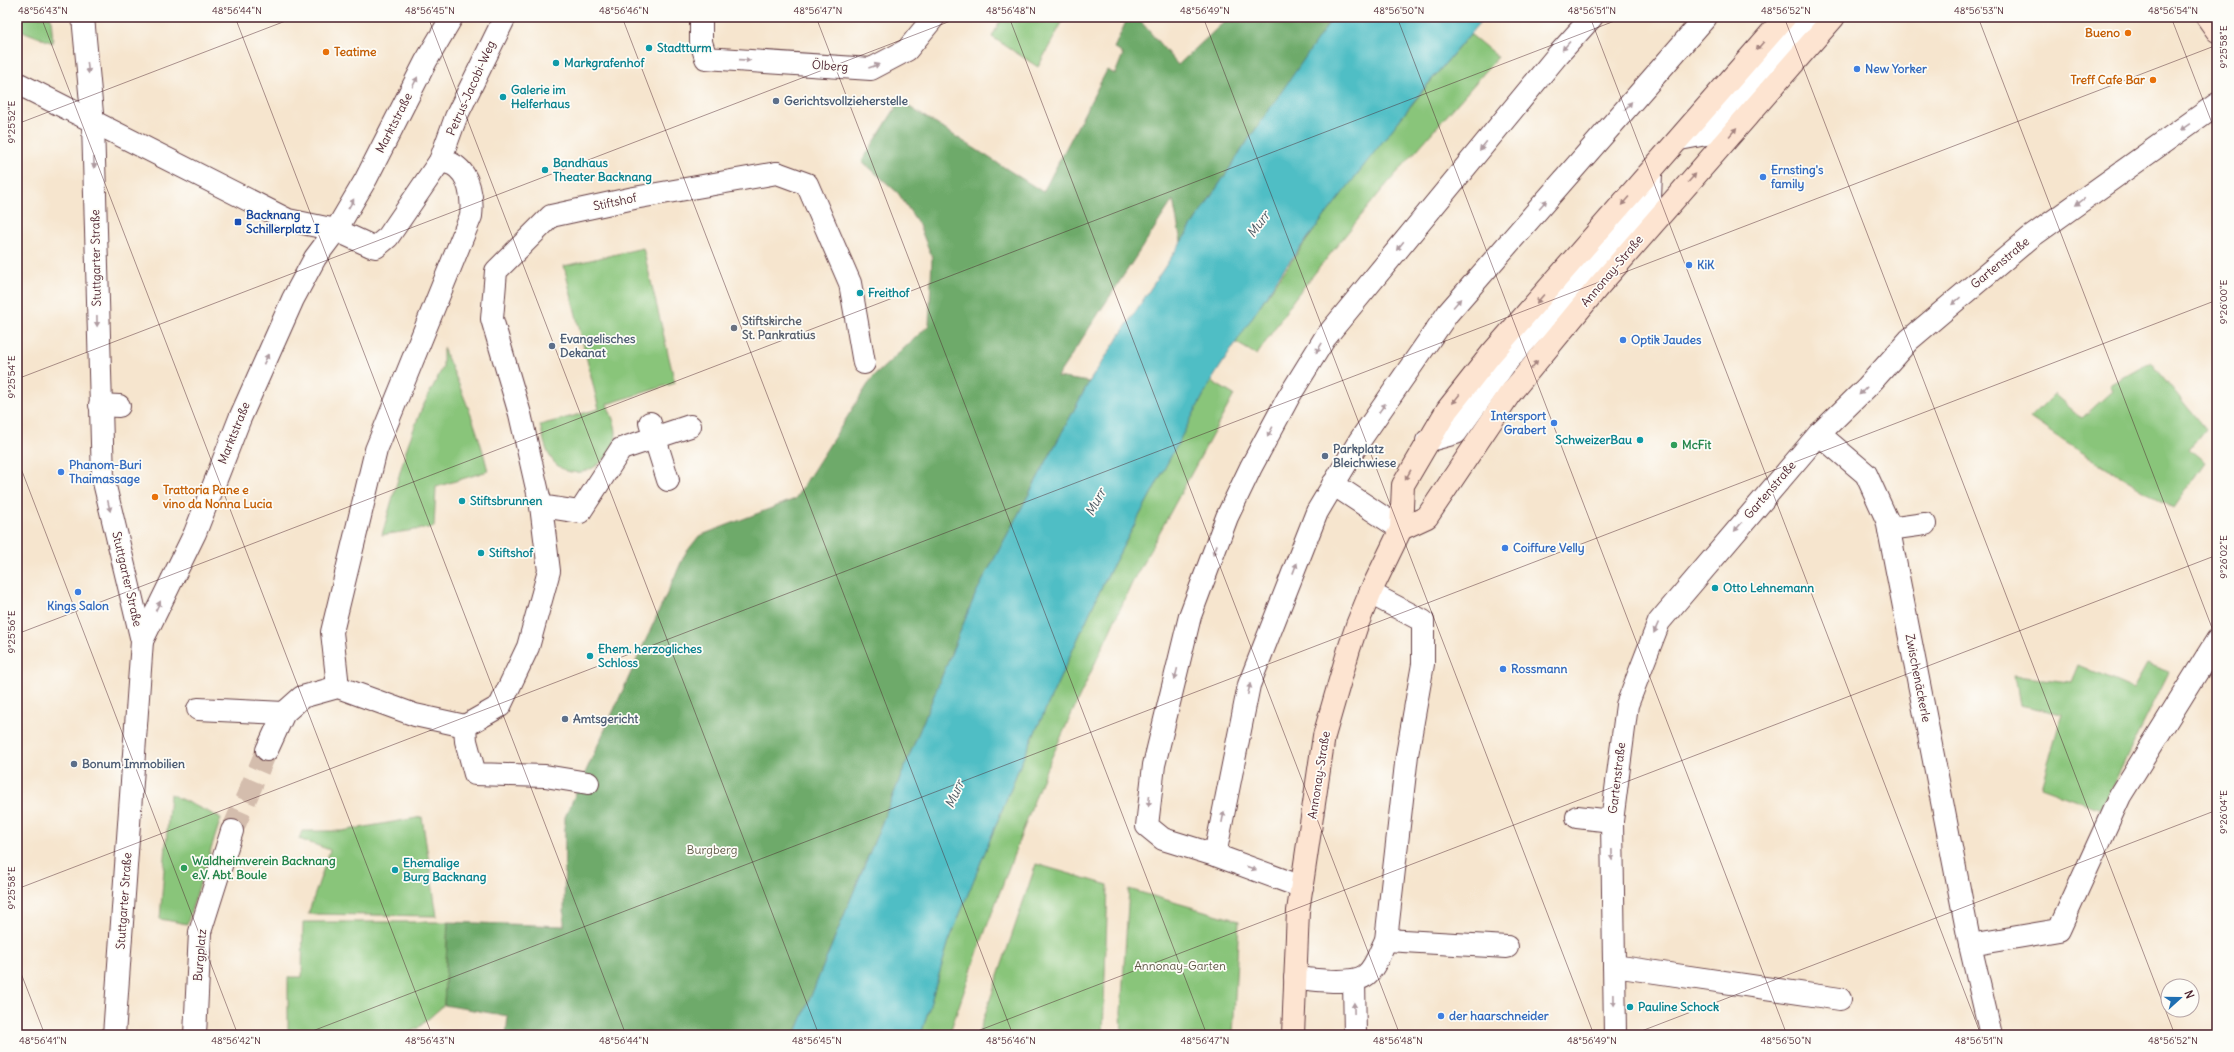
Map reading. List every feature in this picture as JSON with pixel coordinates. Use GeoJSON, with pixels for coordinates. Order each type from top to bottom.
{"type":"FeatureCollection","features":[{"type":"Feature","properties":{"kind":"street","name":"Stuttgarter Straße"},"geometry":{"type":"LineString","coordinates":[[83,17],[94,124],[110,406],[103,478],[142,641],[114,1035]]}},
{"type":"Feature","properties":{"kind":"street","name":"Marktstraße"},"geometry":{"type":"LineString","coordinates":[[142,641],[195,533],[248,385],[315,258],[336,230],[366,179],[426,61],[452,17]]}},
{"type":"Feature","properties":{"kind":"street","name":"Ölberg"},"geometry":{"type":"LineString","coordinates":[[701,17],[702,42],[706,58],[871,68],[906,50],[934,17]]}},
{"type":"Feature","properties":{"kind":"street"},"geometry":{"type":"LineString","coordinates":[[1302,887],[1215,855],[1163,840],[1147,826],[1154,765],[1190,616],[1227,517],[1251,467],[1288,398],[1325,338],[1551,63],[1592,17]]}},
{"type":"Feature","properties":{"kind":"street"},"geometry":{"type":"LineString","coordinates":[[1215,855],[1249,685],[1317,512],[1333,484],[1360,440],[1448,313],[1706,17]]}},
{"type":"Feature","properties":{"kind":"street"},"geometry":{"type":"LineString","coordinates":[[1680,139],[1706,134],[1809,17]]}},
{"type":"Feature","properties":{"kind":"street","name":"Annonay-Straße"},"geometry":{"type":"LineString","coordinates":[[1401,529],[1427,517],[1509,395],[1676,196],[1834,17]]}},
{"type":"Feature","properties":{"kind":"street"},"geometry":{"type":"LineString","coordinates":[[2208,17],[2217,31]]}},
{"type":"Feature","properties":{"kind":"street","name":"Annonay-Straße"},"geometry":{"type":"LineString","coordinates":[[1293,1035],[1298,911],[1324,736],[1357,625],[1370,593],[1401,529],[1402,485],[1447,410],[1491,354],[1680,139],[1781,18]]}},
{"type":"Feature","properties":{"kind":"street","name":"Petrus-Jacobi-Weg"},"geometry":{"type":"LineString","coordinates":[[440,161],[456,117],[500,26]]}},
{"type":"Feature","properties":{"kind":"street"},"geometry":{"type":"LineString","coordinates":[[17,83],[94,124],[288,220],[336,230],[371,246],[381,244],[388,237],[440,161],[453,164],[460,172],[471,192],[473,204],[471,216],[452,245],[386,407],[376,450],[356,511],[334,599],[332,632],[338,687]]}},
{"type":"Feature","properties":{"kind":"street","name":"Gartenstraße"},"geometry":{"type":"LineString","coordinates":[[1615,1035],[1612,821],[1626,705],[1659,622],[1819,434],[1867,387],[1909,340],[2031,237],[2217,104]]}},
{"type":"Feature","properties":{"kind":"street"},"geometry":{"type":"LineString","coordinates":[[1706,134],[1708,161]]}},
{"type":"Feature","properties":{"kind":"street"},"geometry":{"type":"LineString","coordinates":[[1428,441],[1456,433],[1505,364],[1650,199],[1651,172]]}},
{"type":"Feature","properties":{"kind":"street","name":"Stiftshof"},"geometry":{"type":"LineString","coordinates":[[465,726],[500,706],[524,646],[549,571],[541,506],[513,416],[492,319],[496,271],[551,216],[634,198],[777,173],[807,184],[850,283],[864,363]]}},
{"type":"Feature","properties":{"kind":"street"},"geometry":{"type":"LineString","coordinates":[[1650,199],[1676,196]]}},
{"type":"Feature","properties":{"kind":"street"},"geometry":{"type":"LineString","coordinates":[[541,506],[580,512],[620,449],[652,430],[690,426]]}},
{"type":"Feature","properties":{"kind":"street"},"geometry":{"type":"LineString","coordinates":[[652,430],[668,480]]}},
{"type":"Feature","properties":{"kind":"street"},"geometry":{"type":"LineString","coordinates":[[1456,433],[1462,464]]}},
{"type":"Feature","properties":{"kind":"street","name":"Zwischenäckerle"},"geometry":{"type":"LineString","coordinates":[[1819,434],[1866,474],[1889,529],[1970,945],[1991,1035]]}},
{"type":"Feature","properties":{"kind":"street"},"geometry":{"type":"LineString","coordinates":[[1333,484],[1401,529]]}},
{"type":"Feature","properties":{"kind":"street"},"geometry":{"type":"LineString","coordinates":[[1889,529],[1925,524]]}},
{"type":"Feature","properties":{"kind":"street"},"geometry":{"type":"LineString","coordinates":[[1295,978],[1354,981],[1366,975],[1373,966],[1386,940],[1407,755],[1423,664],[1423,621],[1370,593]]}},
{"type":"Feature","properties":{"kind":"street"},"geometry":{"type":"LineString","coordinates":[[1970,945],[2059,930],[2120,796],[2217,640]]}},
{"type":"Feature","properties":{"kind":"street"},"geometry":{"type":"LineString","coordinates":[[267,750],[284,713],[302,696],[338,687],[415,715],[465,726],[466,741],[475,774],[545,776],[588,783]]}},
{"type":"Feature","properties":{"kind":"street"},"geometry":{"type":"LineString","coordinates":[[198,709],[284,713]]}},
{"type":"Feature","properties":{"kind":"street"},"geometry":{"type":"LineString","coordinates":[[1577,817],[1612,821]]}},
{"type":"Feature","properties":{"kind":"street","name":"Burgplatz"},"geometry":{"type":"LineString","coordinates":[[195,1035],[200,932],[232,831]]}},
{"type":"Feature","properties":{"kind":"street"},"geometry":{"type":"LineString","coordinates":[[1386,940],[1507,947]]}},
{"type":"Feature","properties":{"kind":"street"},"geometry":{"type":"LineString","coordinates":[[1614,966],[1840,999]]}},
{"type":"Feature","properties":{"kind":"street"},"geometry":{"type":"LineString","coordinates":[[1354,981],[1355,1035]]}},
{"type":"Feature","properties":{"kind":"green space"},"geometry":{"type":"Polygon","coordinates":[[[17,17],[51,17],[53,43],[17,29],[17,17]]]}},
{"type":"Feature","properties":{"kind":"green space"},"geometry":{"type":"Polygon","coordinates":[[[1002,17],[1065,17],[1038,67],[992,37],[1002,17]]]}},
{"type":"Feature","properties":{"kind":"green space","name":"Burgberg"},"geometry":{"type":"Polygon","coordinates":[[[1128,17],[1137,17],[1178,65],[1226,20],[1224,17],[1334,17],[1249,139],[1181,242],[1173,200],[1057,377],[1089,382],[976,593],[795,1035],[506,1035],[508,1016],[444,1005],[448,922],[564,926],[565,817],[685,554],[699,536],[795,499],[872,378],[929,325],[932,257],[918,223],[898,193],[862,161],[900,101],[1043,192],[1107,70],[1115,74],[1123,54],[1114,48],[1128,17]]]}},
{"type":"Feature","properties":{"kind":"green space"},"geometry":{"type":"Polygon","coordinates":[[[1470,34],[1498,57],[1381,191],[1294,299],[1257,355],[1235,342],[1290,263],[1348,185],[1470,34]]]}},
{"type":"Feature","properties":{"kind":"green space"},"geometry":{"type":"Polygon","coordinates":[[[643,248],[675,383],[607,404],[616,429],[615,442],[604,459],[597,466],[579,472],[570,472],[561,468],[552,460],[546,449],[540,425],[599,409],[564,266],[643,248]]]}},
{"type":"Feature","properties":{"kind":"green space"},"geometry":{"type":"Polygon","coordinates":[[[443,348],[468,408],[488,471],[436,487],[434,527],[382,535],[408,444],[422,408],[443,367],[443,348]]]}},
{"type":"Feature","properties":{"kind":"green space"},"geometry":{"type":"Polygon","coordinates":[[[2151,362],[2205,429],[2189,449],[2205,462],[2173,508],[2065,442],[2030,418],[2054,394],[2082,418],[2113,390],[2110,385],[2151,362]]]}},
{"type":"Feature","properties":{"kind":"green space"},"geometry":{"type":"Polygon","coordinates":[[[1211,381],[1234,395],[1132,583],[1044,774],[980,945],[949,1035],[921,1035],[949,941],[1021,763],[1102,586],[1211,381]]]}},
{"type":"Feature","properties":{"kind":"green space"},"geometry":{"type":"Polygon","coordinates":[[[2147,664],[2169,672],[2101,809],[2041,787],[2062,714],[2020,705],[2015,676],[2071,682],[2078,665],[2133,689],[2147,664]]]}},
{"type":"Feature","properties":{"kind":"green space","name":"Waldheimverein Backnang e.V. Abt. Boule"},"geometry":{"type":"Polygon","coordinates":[[[170,794],[221,818],[187,924],[160,919],[170,794]]]}},
{"type":"Feature","properties":{"kind":"green space"},"geometry":{"type":"Polygon","coordinates":[[[422,817],[437,916],[308,914],[330,850],[299,839],[302,831],[342,831],[422,817]]]}},
{"type":"Feature","properties":{"kind":"green space"},"geometry":{"type":"Polygon","coordinates":[[[1036,864],[1108,885],[1103,1035],[978,1035],[1036,864]]]}},
{"type":"Feature","properties":{"kind":"green space","name":"Annonay-Garten"},"geometry":{"type":"Polygon","coordinates":[[[1129,889],[1239,921],[1233,1035],[1122,1035],[1121,1012],[1129,889]]]}},
{"type":"Feature","properties":{"kind":"green space"},"geometry":{"type":"Polygon","coordinates":[[[303,922],[448,922],[444,1005],[418,1028],[403,1035],[288,1035],[288,977],[302,977],[303,922]]]}},
{"type":"Feature","properties":{"kind":"water","name":"Murr"},"geometry":{"type":"Polygon","coordinates":[[[1333,17],[1484,17],[1418,96],[1283,270],[1211,381],[1102,586],[1021,763],[949,941],[921,1035],[795,1035],[976,593],[1089,382],[1249,139],[1333,17]]]}},
{"type":"Feature","properties":{"kind":"tunnel"},"geometry":{"type":"LineString","coordinates":[[232,831],[267,750]]}},
{"type":"Feature","properties":{"kind":"place","name":"Bueno"},"geometry":{"type":"Point","coordinates":[2128,33]}},
{"type":"Feature","properties":{"kind":"place","name":"Stadtturm"},"geometry":{"type":"Point","coordinates":[649,48]}},
{"type":"Feature","properties":{"kind":"place","name":"Teatime"},"geometry":{"type":"Point","coordinates":[326,52]}},
{"type":"Feature","properties":{"kind":"place","name":"Markgrafenhof"},"geometry":{"type":"Point","coordinates":[556,63]}},
{"type":"Feature","properties":{"kind":"place","name":"New Yorker"},"geometry":{"type":"Point","coordinates":[1857,69]}},
{"type":"Feature","properties":{"kind":"place","name":"Treff Cafe Bar"},"geometry":{"type":"Point","coordinates":[2153,80]}},
{"type":"Feature","properties":{"kind":"place","name":"Galerie im Helferhaus"},"geometry":{"type":"Point","coordinates":[503,97]}},
{"type":"Feature","properties":{"kind":"place","name":"Gerichtsvollzieherstelle"},"geometry":{"type":"Point","coordinates":[776,101]}},
{"type":"Feature","properties":{"kind":"place","name":"Bandhaus Theater Backnang"},"geometry":{"type":"Point","coordinates":[545,170]}},
{"type":"Feature","properties":{"kind":"place","name":"Ernsting's family"},"geometry":{"type":"Point","coordinates":[1763,177]}},
{"type":"Feature","properties":{"kind":"place","name":"Backnang Schillerplatz I"},"geometry":{"type":"Point","coordinates":[238,222]}},
{"type":"Feature","properties":{"kind":"place","name":"KiK"},"geometry":{"type":"Point","coordinates":[1689,265]}},
{"type":"Feature","properties":{"kind":"place","name":"Freithof"},"geometry":{"type":"Point","coordinates":[860,293]}},
{"type":"Feature","properties":{"kind":"place","name":"Stiftskirche St. Pankratius"},"geometry":{"type":"Point","coordinates":[734,328]}},
{"type":"Feature","properties":{"kind":"place","name":"Optik Jaudes"},"geometry":{"type":"Point","coordinates":[1623,340]}},
{"type":"Feature","properties":{"kind":"place","name":"Evangelisches Dekanat"},"geometry":{"type":"Point","coordinates":[552,346]}},
{"type":"Feature","properties":{"kind":"place","name":"Intersport Grabert"},"geometry":{"type":"Point","coordinates":[1554,423]}},
{"type":"Feature","properties":{"kind":"place","name":"SchweizerBau"},"geometry":{"type":"Point","coordinates":[1640,440]}},
{"type":"Feature","properties":{"kind":"place","name":"McFit"},"geometry":{"type":"Point","coordinates":[1674,445]}},
{"type":"Feature","properties":{"kind":"place","name":"Parkplatz Bleichwiese"},"geometry":{"type":"Point","coordinates":[1325,456]}},
{"type":"Feature","properties":{"kind":"place","name":"Phanom-Buri Thaimassage"},"geometry":{"type":"Point","coordinates":[61,472]}},
{"type":"Feature","properties":{"kind":"place","name":"Trattoria Pane e vino da Nonna Lucia"},"geometry":{"type":"Point","coordinates":[155,497]}},
{"type":"Feature","properties":{"kind":"place","name":"Stiftsbrunnen"},"geometry":{"type":"Point","coordinates":[462,501]}},
{"type":"Feature","properties":{"kind":"place","name":"Coiffure Velly"},"geometry":{"type":"Point","coordinates":[1505,548]}},
{"type":"Feature","properties":{"kind":"place","name":"Stiftshof"},"geometry":{"type":"Point","coordinates":[481,553]}},
{"type":"Feature","properties":{"kind":"place","name":"Otto Lehnemann"},"geometry":{"type":"Point","coordinates":[1715,588]}},
{"type":"Feature","properties":{"kind":"place","name":"Kings Salon"},"geometry":{"type":"Point","coordinates":[78,592]}},
{"type":"Feature","properties":{"kind":"place","name":"Ehem. herzogliches Schloss"},"geometry":{"type":"Point","coordinates":[590,656]}},
{"type":"Feature","properties":{"kind":"place","name":"Rossmann"},"geometry":{"type":"Point","coordinates":[1503,669]}},
{"type":"Feature","properties":{"kind":"place","name":"Amtsgericht"},"geometry":{"type":"Point","coordinates":[565,719]}},
{"type":"Feature","properties":{"kind":"place","name":"Bonum Immobilien"},"geometry":{"type":"Point","coordinates":[74,764]}},
{"type":"Feature","properties":{"kind":"place","name":"Waldheimverein Backnang e.V. Abt. Boule"},"geometry":{"type":"Point","coordinates":[184,868]}},
{"type":"Feature","properties":{"kind":"place","name":"Ehemalige Burg Backnang"},"geometry":{"type":"Point","coordinates":[395,870]}},
{"type":"Feature","properties":{"kind":"place","name":"Pauline Schock"},"geometry":{"type":"Point","coordinates":[1630,1007]}},
{"type":"Feature","properties":{"kind":"place","name":"der haarschneider"},"geometry":{"type":"Point","coordinates":[1441,1016]}}]}
